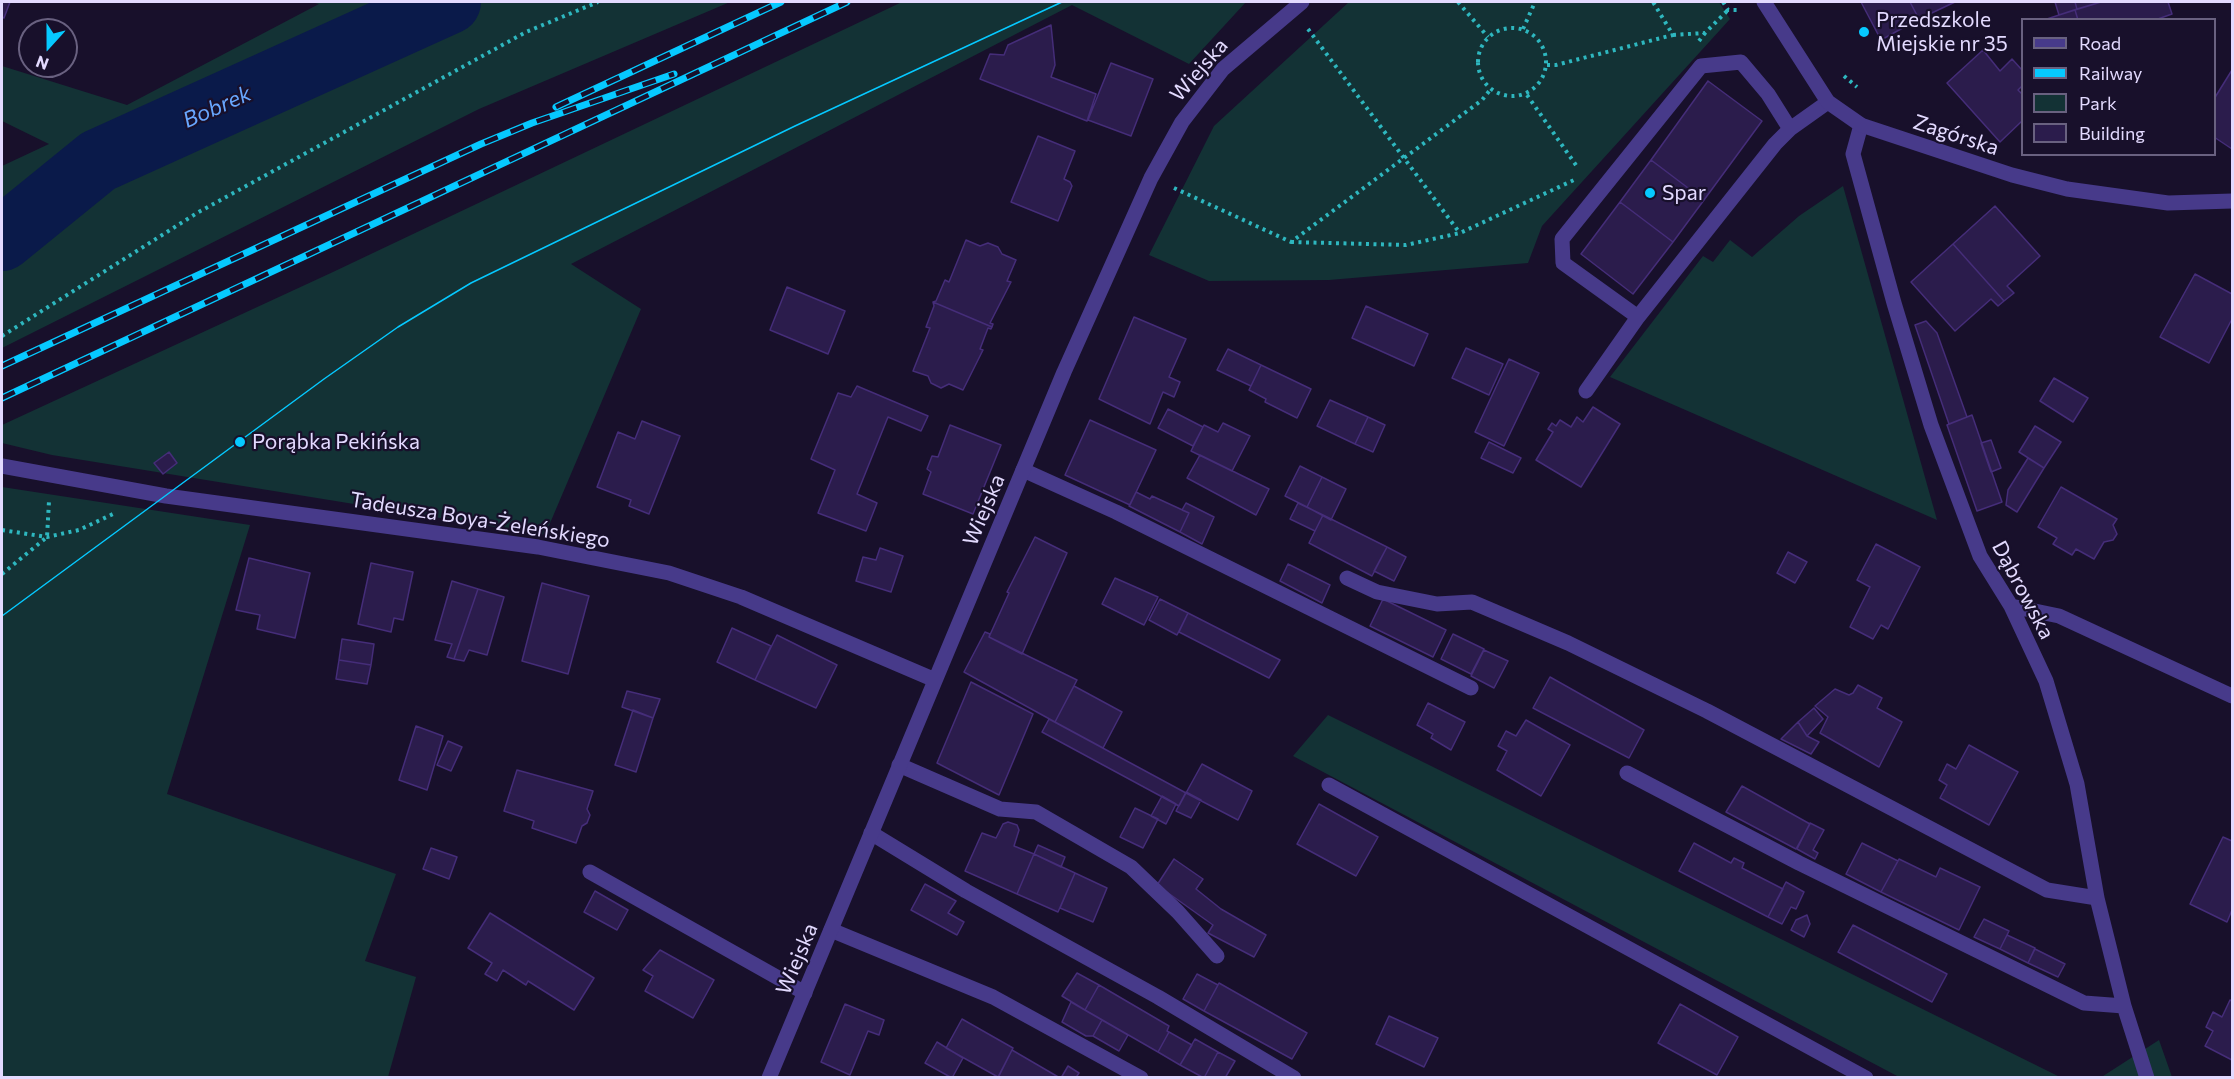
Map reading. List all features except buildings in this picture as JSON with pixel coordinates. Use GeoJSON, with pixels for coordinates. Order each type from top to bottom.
{"type":"FeatureCollection","features":[{"type":"Feature","properties":{"kind":"street","name":"Wiejska"},"geometry":{"type":"LineString","coordinates":[[769,1077],[1064,372],[1147,187],[1182,122],[1223,69],[1302,2]]}},
{"type":"Feature","properties":{"kind":"street","name":"Zagórska"},"geometry":{"type":"LineString","coordinates":[[1764,2],[1828,102],[1861,125],[2000,171],[2067,189],[2168,203],[2232,201]]}},
{"type":"Feature","properties":{"kind":"street"},"geometry":{"type":"LineString","coordinates":[[1638,317],[1563,263],[1562,239],[1594,197],[1701,66],[1741,62],[1768,94],[1790,129]]}},
{"type":"Feature","properties":{"kind":"street"},"geometry":{"type":"LineString","coordinates":[[1586,391],[1638,317],[1790,129],[1828,102]]}},
{"type":"Feature","properties":{"kind":"street","name":"Dąbrowska"},"geometry":{"type":"LineString","coordinates":[[1861,125],[1853,154],[1894,303],[1931,425],[1980,556],[2011,606],[2046,681],[2077,784],[2097,898],[2124,1006],[2147,1077]]}},
{"type":"Feature","properties":{"kind":"street","name":"Tadeusza Boya-Żeleńskiego"},"geometry":{"type":"LineString","coordinates":[[2,466],[142,492],[538,547],[669,573],[741,597],[935,680]]}},
{"type":"Feature","properties":{"kind":"street"},"geometry":{"type":"LineString","coordinates":[[1023,470],[1126,517],[1471,688]]}},
{"type":"Feature","properties":{"kind":"street"},"geometry":{"type":"LineString","coordinates":[[1347,578],[1377,592],[1437,604],[1472,602],[1536,629],[1707,711],[2047,890],[2097,898]]}},
{"type":"Feature","properties":{"kind":"street"},"geometry":{"type":"LineString","coordinates":[[2011,606],[2060,616],[2232,696]]}},
{"type":"Feature","properties":{"kind":"street"},"geometry":{"type":"LineString","coordinates":[[899,765],[1000,809],[1036,812],[1131,867],[1178,912],[1217,956]]}},
{"type":"Feature","properties":{"kind":"street"},"geometry":{"type":"LineString","coordinates":[[1627,773],[1799,863],[2084,1004],[2124,1006]]}},
{"type":"Feature","properties":{"kind":"street"},"geometry":{"type":"LineString","coordinates":[[1329,785],[1866,1077]]}},
{"type":"Feature","properties":{"kind":"street"},"geometry":{"type":"LineString","coordinates":[[871,832],[966,891],[1158,997],[1294,1077]]}},
{"type":"Feature","properties":{"kind":"street"},"geometry":{"type":"LineString","coordinates":[[590,872],[805,993]]}},
{"type":"Feature","properties":{"kind":"street"},"geometry":{"type":"LineString","coordinates":[[831,930],[993,997],[1141,1077]]}},
{"type":"Feature","properties":{"kind":"path"},"geometry":{"type":"LineString","coordinates":[[2,336],[197,213],[526,32],[598,2]]}},
{"type":"Feature","properties":{"kind":"path"},"geometry":{"type":"LineString","coordinates":[[1458,2],[1488,37]]}},
{"type":"Feature","properties":{"kind":"path"},"geometry":{"type":"LineString","coordinates":[[1523,28],[1535,2]]}},
{"type":"Feature","properties":{"kind":"path"},"geometry":{"type":"LineString","coordinates":[[1653,2],[1673,35]]}},
{"type":"Feature","properties":{"kind":"path"},"geometry":{"type":"LineString","coordinates":[[1547,65],[1673,35],[1706,33],[1728,10]]}},
{"type":"Feature","properties":{"kind":"path"},"geometry":{"type":"LineString","coordinates":[[1305,24],[1402,158],[1460,233]]}},
{"type":"Feature","properties":{"kind":"path"},"geometry":{"type":"LineString","coordinates":[[1504,28],[1523,28],[1536,37],[1545,50],[1547,65],[1541,83],[1527,95],[1508,97],[1490,90],[1479,74],[1478,54],[1488,37],[1504,28]]}},
{"type":"Feature","properties":{"kind":"path"},"geometry":{"type":"LineString","coordinates":[[1841,74],[1858,89]]}},
{"type":"Feature","properties":{"kind":"path"},"geometry":{"type":"LineString","coordinates":[[1291,242],[1482,100],[1490,90]]}},
{"type":"Feature","properties":{"kind":"path"},"geometry":{"type":"LineString","coordinates":[[1527,95],[1578,168]]}},
{"type":"Feature","properties":{"kind":"path"},"geometry":{"type":"LineString","coordinates":[[1168,198],[1178,178]]}},
{"type":"Feature","properties":{"kind":"path"},"geometry":{"type":"LineString","coordinates":[[1173,188],[1291,242],[1406,245],[1460,233],[1575,180]]}},
{"type":"Feature","properties":{"kind":"path"},"geometry":{"type":"LineString","coordinates":[[2,574],[47,537],[50,476]]}},
{"type":"Feature","properties":{"kind":"path"},"geometry":{"type":"LineString","coordinates":[[2,530],[47,537],[79,530],[114,513],[142,492]]}},
{"type":"Feature","properties":{"kind":"green space"},"geometry":{"type":"Polygon","coordinates":[[[311,2],[730,2],[479,109],[2,348],[2,166],[49,144],[2,121],[2,66],[18,71],[18,78],[40,78],[127,105],[319,4],[311,2]]]}},
{"type":"Feature","properties":{"kind":"green space"},"geometry":{"type":"Polygon","coordinates":[[[902,2],[1246,2],[1189,64],[1072,5],[571,264],[641,309],[545,535],[52,455],[2,443],[2,425],[333,272],[902,2]]]}},
{"type":"Feature","properties":{"kind":"green space"},"geometry":{"type":"Polygon","coordinates":[[[1349,2],[1719,2],[1730,19],[1542,226],[1528,263],[1329,280],[1209,281],[1149,255],[1214,126],[1349,2]]]}},
{"type":"Feature","properties":{"kind":"green space"},"geometry":{"type":"Polygon","coordinates":[[[1843,186],[1937,520],[1610,377],[1703,256],[1713,262],[1730,240],[1752,257],[1799,216],[1843,186]]]}},
{"type":"Feature","properties":{"kind":"green space"},"geometry":{"type":"Polygon","coordinates":[[[2,487],[250,525],[167,794],[396,874],[365,961],[416,977],[388,1077],[2,1077],[2,487]]]}},
{"type":"Feature","properties":{"kind":"green space"},"geometry":{"type":"Polygon","coordinates":[[[1328,715],[2060,1077],[1899,1077],[1293,756],[1328,715]]]}},
{"type":"Feature","properties":{"kind":"green space"},"geometry":{"type":"Polygon","coordinates":[[[2159,1040],[2172,1077],[2100,1078],[2159,1040]]]}},
{"type":"Feature","properties":{"kind":"waterway","name":"Bobrek"},"geometry":{"type":"LineString","coordinates":[[2,239],[98,161],[449,2]]}},
{"type":"Feature","properties":{"kind":"tram line"},"geometry":{"type":"LineString","coordinates":[[2,616],[324,379],[398,327],[471,283],[795,126],[1062,2]]}},
{"type":"Feature","properties":{"kind":"railway"},"geometry":{"type":"LineString","coordinates":[[556,107],[781,2]]}},
{"type":"Feature","properties":{"kind":"railway"},"geometry":{"type":"LineString","coordinates":[[2,398],[847,2]]}},
{"type":"Feature","properties":{"kind":"railway"},"geometry":{"type":"LineString","coordinates":[[2,366],[481,144],[532,123],[674,74]]}},
{"type":"Feature","properties":{"kind":"place","name":"Przedszkole Miejskie nr 35"},"geometry":{"type":"Point","coordinates":[1864,32]}},
{"type":"Feature","properties":{"kind":"place","name":"Spar"},"geometry":{"type":"Point","coordinates":[1650,193]}},
{"type":"Feature","properties":{"kind":"place","name":"Porąbka Pekińska"},"geometry":{"type":"Point","coordinates":[240,442]}}]}
